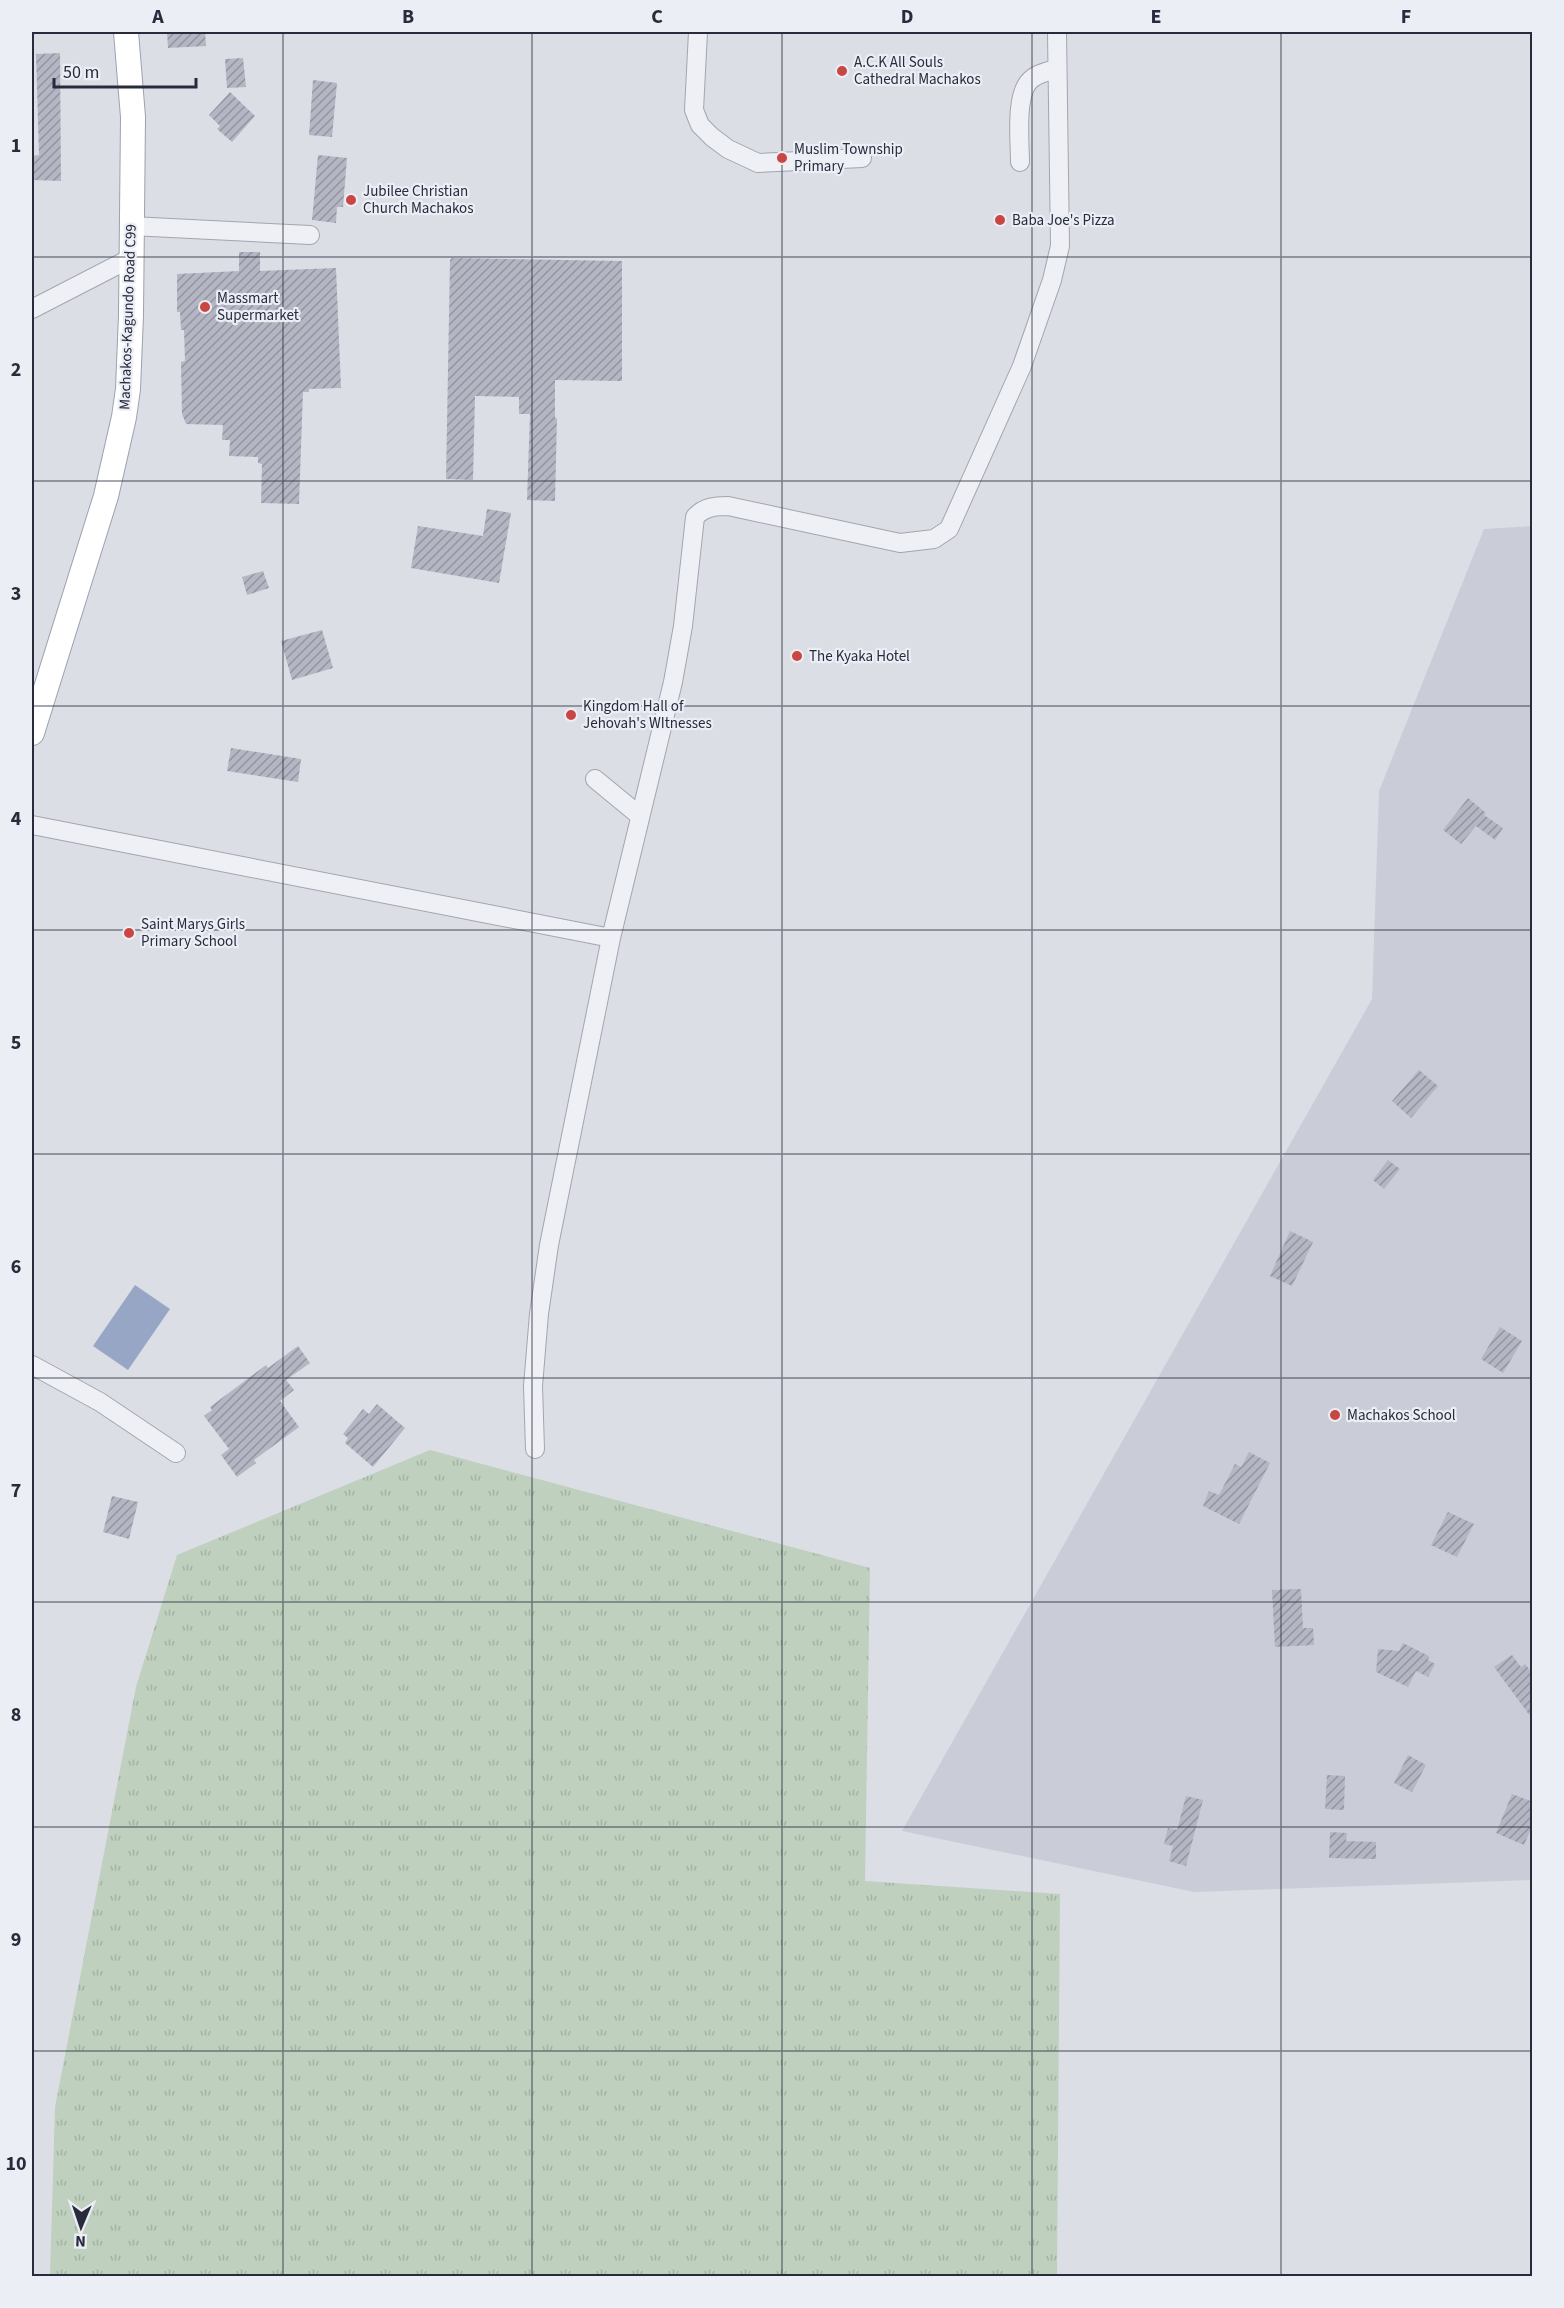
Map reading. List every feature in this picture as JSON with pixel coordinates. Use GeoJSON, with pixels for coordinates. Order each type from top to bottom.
{"type":"FeatureCollection","features":[{"type":"Feature","properties":{"kind":"main road","name":"Machakos-Kagundo Road C99"},"geometry":{"type":"LineString","coordinates":[[32,733],[106,496],[123,425],[129,379],[133,117],[126,32]]}},
{"type":"Feature","properties":{"kind":"street"},"geometry":{"type":"LineString","coordinates":[[698,32],[694,110],[700,125],[728,149],[758,163],[862,158]]}},
{"type":"Feature","properties":{"kind":"street"},"geometry":{"type":"LineString","coordinates":[[535,1449],[533,1386],[539,1314],[549,1245],[611,938],[673,682],[683,626],[693,523],[698,514],[709,508],[728,506],[900,543],[934,539],[949,529],[1022,366],[1056,264],[1059,246],[1057,32]]}},
{"type":"Feature","properties":{"kind":"street"},"geometry":{"type":"LineString","coordinates":[[1020,162],[1020,103],[1023,92],[1028,82],[1034,77],[1056,69]]}},
{"type":"Feature","properties":{"kind":"street"},"geometry":{"type":"LineString","coordinates":[[131,226],[310,235]]}},
{"type":"Feature","properties":{"kind":"street"},"geometry":{"type":"LineString","coordinates":[[32,309],[131,258]]}},
{"type":"Feature","properties":{"kind":"street"},"geometry":{"type":"LineString","coordinates":[[595,779],[640,816]]}},
{"type":"Feature","properties":{"kind":"street"},"geometry":{"type":"LineString","coordinates":[[32,825],[611,938]]}},
{"type":"Feature","properties":{"kind":"street"},"geometry":{"type":"LineString","coordinates":[[32,1365],[100,1402],[176,1453]]}},
{"type":"Feature","properties":{"kind":"shaded area","name":"Machakos School"},"geometry":{"type":"Polygon","coordinates":[[[1532,526],[1532,1880],[1194,1892],[902,1831],[1372,999],[1379,791],[1484,529],[1532,526]]]}},
{"type":"Feature","properties":{"kind":"green space"},"geometry":{"type":"Polygon","coordinates":[[[430,1450],[870,1568],[865,1881],[1060,1894],[1057,2276],[50,2276],[55,2107],[136,1687],[177,1555],[430,1450]]]}},
{"type":"Feature","properties":{"kind":"water"},"geometry":{"type":"Polygon","coordinates":[[[135,1285],[170,1309],[128,1370],[93,1346],[135,1285]]]}},
{"type":"Feature","properties":{"kind":"building"},"geometry":{"type":"Polygon","coordinates":[[[167,32],[205,32],[206,46],[168,48],[167,32]]]}},
{"type":"Feature","properties":{"kind":"building"},"geometry":{"type":"Polygon","coordinates":[[[60,53],[61,181],[32,180],[32,156],[39,155],[36,54],[60,53]]]}},
{"type":"Feature","properties":{"kind":"building"},"geometry":{"type":"Polygon","coordinates":[[[243,58],[246,87],[227,88],[225,59],[243,58]]]}},
{"type":"Feature","properties":{"kind":"building"},"geometry":{"type":"Polygon","coordinates":[[[313,80],[337,83],[332,137],[309,135],[313,80]]]}},
{"type":"Feature","properties":{"kind":"building"},"geometry":{"type":"Polygon","coordinates":[[[230,92],[255,116],[232,142],[217,129],[220,126],[209,115],[230,92]]]}},
{"type":"Feature","properties":{"kind":"building"},"geometry":{"type":"Polygon","coordinates":[[[318,155],[347,158],[343,207],[337,207],[336,223],[312,220],[318,155]]]}},
{"type":"Feature","properties":{"kind":"building"},"geometry":{"type":"Polygon","coordinates":[[[239,252],[260,252],[260,271],[336,268],[341,388],[309,389],[309,392],[303,392],[299,504],[261,503],[262,464],[258,463],[258,457],[229,456],[230,440],[222,440],[223,425],[186,424],[182,414],[181,362],[185,361],[184,330],[181,330],[180,312],[177,312],[177,274],[239,271],[239,252]]]}},
{"type":"Feature","properties":{"kind":"building"},"geometry":{"type":"Polygon","coordinates":[[[452,258],[622,261],[622,381],[555,380],[555,418],[557,418],[555,501],[527,500],[530,414],[519,414],[519,397],[475,396],[473,480],[446,479],[450,260],[452,258]]]}},
{"type":"Feature","properties":{"kind":"building"},"geometry":{"type":"Polygon","coordinates":[[[487,509],[511,513],[499,583],[411,568],[418,526],[483,536],[487,509]]]}},
{"type":"Feature","properties":{"kind":"building"},"geometry":{"type":"Polygon","coordinates":[[[263,571],[269,588],[247,595],[242,577],[263,571]]]}},
{"type":"Feature","properties":{"kind":"building"},"geometry":{"type":"Polygon","coordinates":[[[322,630],[333,668],[292,680],[281,641],[322,630]]]}},
{"type":"Feature","properties":{"kind":"building"},"geometry":{"type":"Polygon","coordinates":[[[231,748],[301,759],[298,782],[227,771],[231,748]]]}},
{"type":"Feature","properties":{"kind":"building"},"geometry":{"type":"Polygon","coordinates":[[[1468,798],[1486,813],[1484,815],[1503,828],[1495,840],[1476,826],[1461,844],[1443,830],[1468,798]]]}},
{"type":"Feature","properties":{"kind":"building"},"geometry":{"type":"Polygon","coordinates":[[[1419,1070],[1438,1086],[1411,1118],[1392,1101],[1419,1070]]]}},
{"type":"Feature","properties":{"kind":"building"},"geometry":{"type":"Polygon","coordinates":[[[1388,1160],[1400,1169],[1384,1189],[1373,1180],[1388,1160]]]}},
{"type":"Feature","properties":{"kind":"building"},"geometry":{"type":"Polygon","coordinates":[[[1290,1231],[1313,1242],[1292,1286],[1270,1276],[1290,1231]]]}},
{"type":"Feature","properties":{"kind":"building"},"geometry":{"type":"Polygon","coordinates":[[[1500,1327],[1522,1341],[1503,1373],[1481,1359],[1500,1327]]]}},
{"type":"Feature","properties":{"kind":"building"},"geometry":{"type":"Polygon","coordinates":[[[298,1346],[310,1363],[286,1380],[294,1390],[280,1401],[299,1427],[254,1460],[256,1463],[237,1477],[221,1455],[229,1449],[204,1416],[212,1410],[210,1407],[266,1365],[268,1368],[298,1346]]]}},
{"type":"Feature","properties":{"kind":"building"},"geometry":{"type":"Polygon","coordinates":[[[377,1404],[405,1428],[373,1467],[345,1443],[348,1438],[343,1434],[363,1409],[369,1414],[377,1404]]]}},
{"type":"Feature","properties":{"kind":"building"},"geometry":{"type":"Polygon","coordinates":[[[1249,1452],[1270,1463],[1239,1524],[1203,1506],[1209,1491],[1219,1495],[1235,1464],[1241,1467],[1249,1452]]]}},
{"type":"Feature","properties":{"kind":"building"},"geometry":{"type":"Polygon","coordinates":[[[112,1496],[138,1502],[129,1539],[103,1532],[112,1496]]]}},
{"type":"Feature","properties":{"kind":"building"},"geometry":{"type":"Polygon","coordinates":[[[1448,1512],[1474,1524],[1457,1557],[1431,1545],[1448,1512]]]}},
{"type":"Feature","properties":{"kind":"building"},"geometry":{"type":"Polygon","coordinates":[[[1301,1589],[1303,1628],[1313,1628],[1314,1645],[1275,1647],[1272,1590],[1301,1589]]]}},
{"type":"Feature","properties":{"kind":"building"},"geometry":{"type":"Polygon","coordinates":[[[1403,1643],[1429,1656],[1428,1660],[1435,1664],[1428,1677],[1416,1671],[1408,1687],[1376,1672],[1378,1649],[1399,1651],[1403,1643]]]}},
{"type":"Feature","properties":{"kind":"building"},"geometry":{"type":"Polygon","coordinates":[[[1512,1655],[1521,1667],[1525,1664],[1533,1674],[1533,1720],[1494,1667],[1512,1655]]]}},
{"type":"Feature","properties":{"kind":"building"},"geometry":{"type":"Polygon","coordinates":[[[1408,1755],[1426,1765],[1412,1792],[1394,1783],[1408,1755]]]}},
{"type":"Feature","properties":{"kind":"building"},"geometry":{"type":"Polygon","coordinates":[[[1327,1775],[1345,1776],[1344,1810],[1325,1809],[1327,1775]]]}},
{"type":"Feature","properties":{"kind":"building"},"geometry":{"type":"Polygon","coordinates":[[[1512,1794],[1533,1802],[1533,1824],[1524,1845],[1496,1833],[1512,1794]]]}},
{"type":"Feature","properties":{"kind":"building"},"geometry":{"type":"Polygon","coordinates":[[[1186,1796],[1203,1800],[1186,1866],[1169,1861],[1173,1846],[1164,1844],[1168,1828],[1177,1830],[1186,1796]]]}},
{"type":"Feature","properties":{"kind":"building"},"geometry":{"type":"Polygon","coordinates":[[[1330,1832],[1347,1833],[1346,1841],[1376,1842],[1376,1859],[1329,1858],[1330,1832]]]}},
{"type":"Feature","properties":{"kind":"place","name":"A.C.K All Souls Cathedral Machakos"},"geometry":{"type":"Point","coordinates":[842,71]}},
{"type":"Feature","properties":{"kind":"place","name":"Muslim Township Primary"},"geometry":{"type":"Point","coordinates":[782,158]}},
{"type":"Feature","properties":{"kind":"place","name":"Jubilee Christian Church Machakos"},"geometry":{"type":"Point","coordinates":[351,200]}},
{"type":"Feature","properties":{"kind":"place","name":"Baba Joe's Pizza"},"geometry":{"type":"Point","coordinates":[1000,220]}},
{"type":"Feature","properties":{"kind":"place","name":"Massmart Supermarket"},"geometry":{"type":"Point","coordinates":[205,307]}},
{"type":"Feature","properties":{"kind":"place","name":"The Kyaka Hotel"},"geometry":{"type":"Point","coordinates":[797,656]}},
{"type":"Feature","properties":{"kind":"place","name":"Kingdom Hall of Jehovah's WItnesses"},"geometry":{"type":"Point","coordinates":[571,715]}},
{"type":"Feature","properties":{"kind":"place","name":"Saint Marys Girls Primary School"},"geometry":{"type":"Point","coordinates":[129,933]}},
{"type":"Feature","properties":{"kind":"place","name":"Machakos School"},"geometry":{"type":"Point","coordinates":[1335,1415]}}]}
